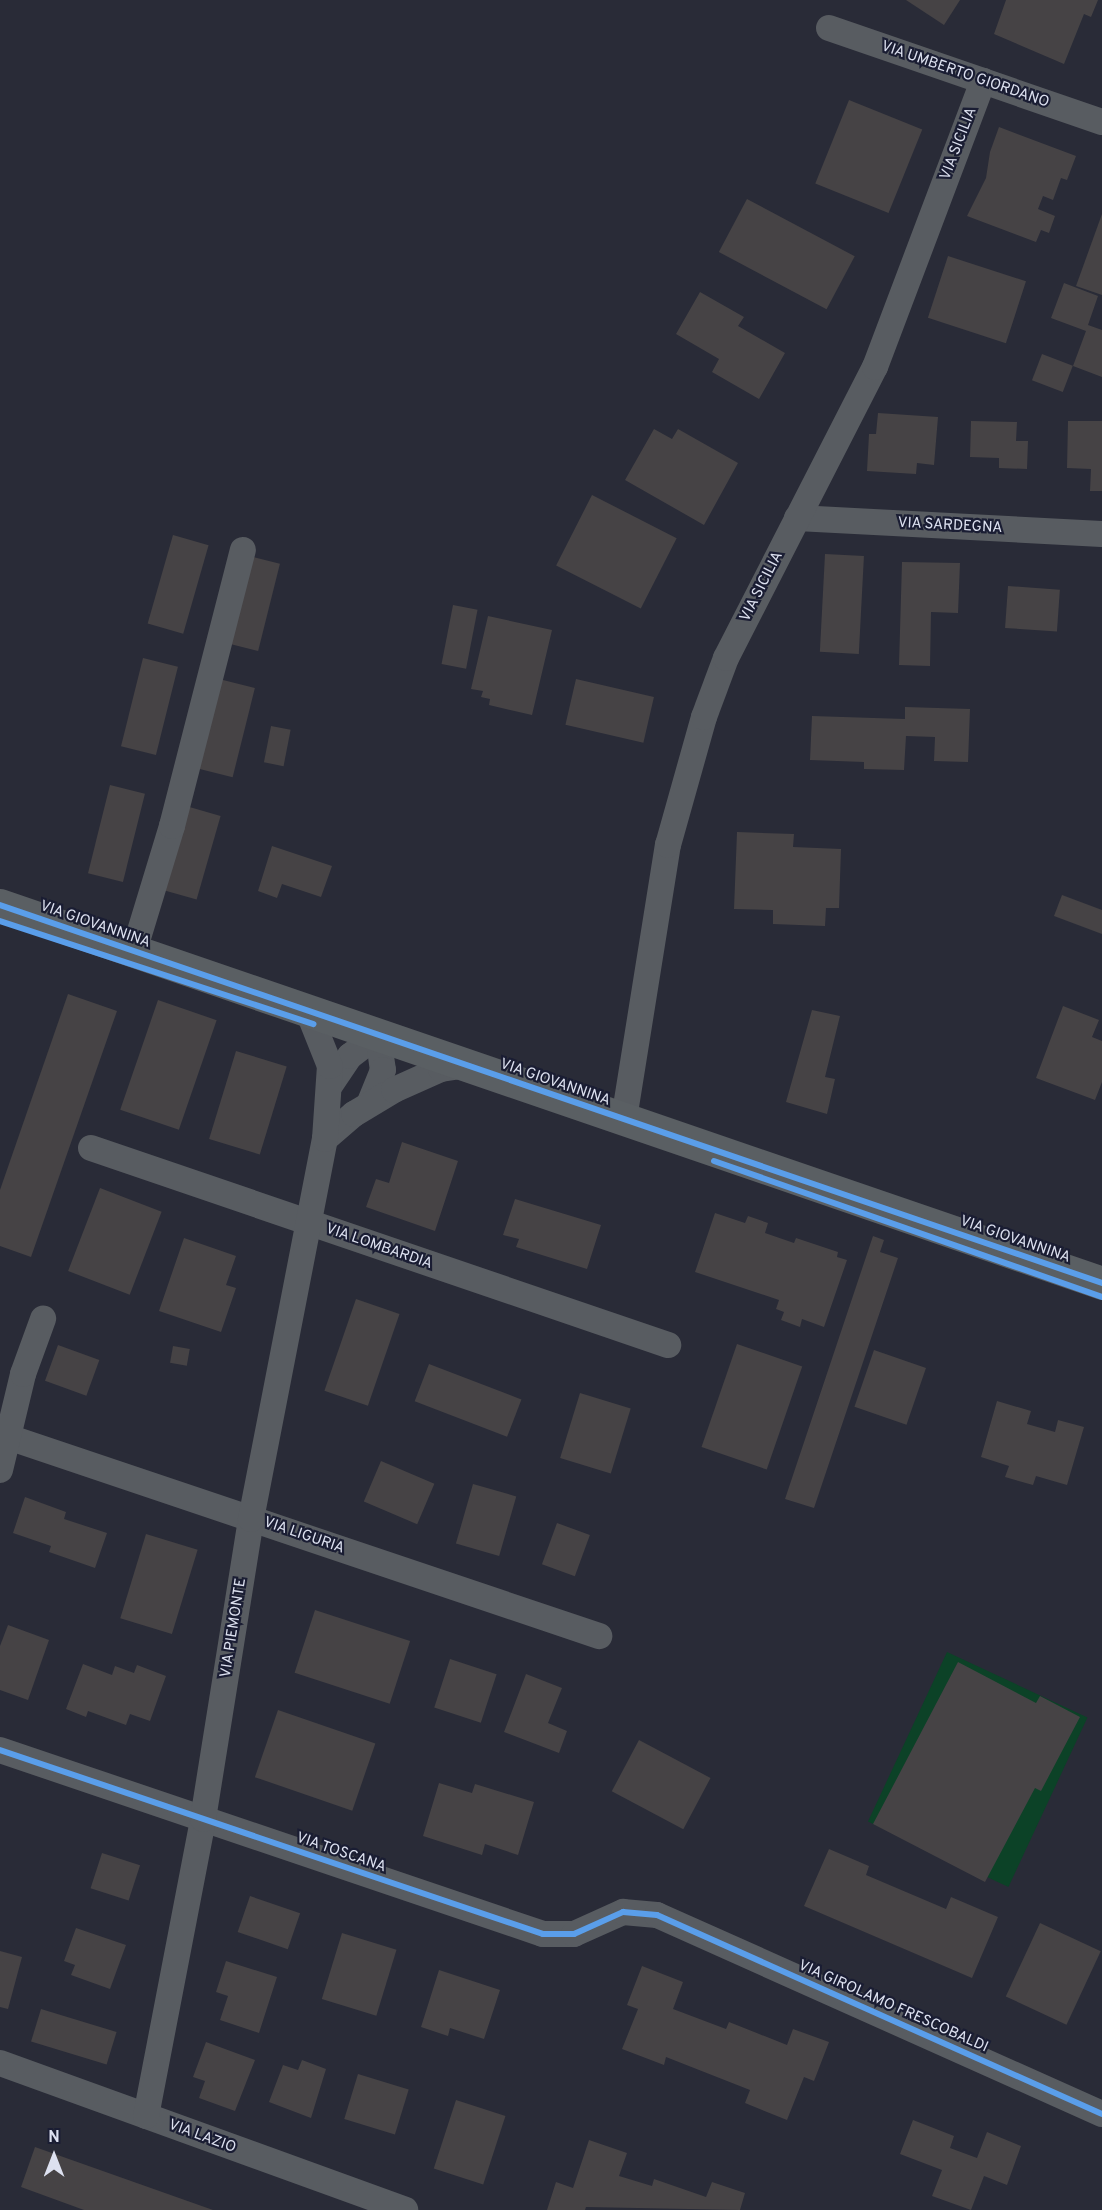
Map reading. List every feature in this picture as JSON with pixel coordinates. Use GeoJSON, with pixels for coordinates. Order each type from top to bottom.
{"type":"FeatureCollection","features":[{"type":"Feature","properties":{"kind":"street","name":"VIA UMBERTO GIORDANO"},"geometry":{"type":"LineString","coordinates":[[829,28],[1102,122]]}},
{"type":"Feature","properties":{"kind":"street","name":"VIA SICILIA"},"geometry":{"type":"LineString","coordinates":[[624,1119],[668,845],[690,761],[726,658],[875,367],[983,81]]}},
{"type":"Feature","properties":{"kind":"street","name":"VIA SARDEGNA"},"geometry":{"type":"LineString","coordinates":[[797,518],[1102,534]]}},
{"type":"Feature","properties":{"kind":"street"},"geometry":{"type":"LineString","coordinates":[[134,951],[172,826],[243,550]]}},
{"type":"Feature","properties":{"kind":"street","name":"VIA GIOVANNINA"},"geometry":{"type":"LineString","coordinates":[[0,906],[1102,1283]]}},
{"type":"Feature","properties":{"kind":"street","name":"VIA PIEMONTE"},"geometry":{"type":"LineString","coordinates":[[146,2116],[203,1819],[251,1519],[325,1139],[331,1084],[324,1046],[308,1011]]}},
{"type":"Feature","properties":{"kind":"street"},"geometry":{"type":"LineString","coordinates":[[370,1102],[383,1070],[378,1035]]}},
{"type":"Feature","properties":{"kind":"street","name":"VIA PIEMONTE"},"geometry":{"type":"LineString","coordinates":[[331,1084],[350,1056],[378,1035]]}},
{"type":"Feature","properties":{"kind":"street"},"geometry":{"type":"LineString","coordinates":[[325,1139],[370,1102],[418,1077],[466,1065]]}},
{"type":"Feature","properties":{"kind":"street","name":"VIA LOMBARDIA"},"geometry":{"type":"LineString","coordinates":[[91,1148],[668,1345]]}},
{"type":"Feature","properties":{"kind":"street"},"geometry":{"type":"LineString","coordinates":[[0,1470],[23,1374],[43,1319]]}},
{"type":"Feature","properties":{"kind":"street","name":"VIA LIGURIA"},"geometry":{"type":"LineString","coordinates":[[8,1437],[599,1636]]}},
{"type":"Feature","properties":{"kind":"street","name":"VIA TOSCANA"},"geometry":{"type":"LineString","coordinates":[[0,1750],[543,1934],[574,1934],[613,1914],[634,1910],[675,1922]]}},
{"type":"Feature","properties":{"kind":"street","name":"VIA GIROLAMO FRESCOBALDI"},"geometry":{"type":"LineString","coordinates":[[675,1922],[1102,2114]]}},
{"type":"Feature","properties":{"kind":"street","name":"VIA LAZIO"},"geometry":{"type":"LineString","coordinates":[[0,2063],[405,2210]]}},
{"type":"Feature","properties":{"kind":"green space"},"geometry":{"type":"Polygon","coordinates":[[[947,1652],[1087,1718],[1008,1887],[868,1821],[947,1652]]]}},
{"type":"Feature","properties":{"kind":"building"},"geometry":{"type":"Polygon","coordinates":[[[906,0],[960,0],[944,25],[906,0]]]}},
{"type":"Feature","properties":{"kind":"building"},"geometry":{"type":"Polygon","coordinates":[[[1006,0],[1098,0],[1091,17],[1084,14],[1064,64],[994,34],[1006,0]]]}},
{"type":"Feature","properties":{"kind":"building"},"geometry":{"type":"Polygon","coordinates":[[[849,100],[922,130],[889,213],[815,183],[849,100]]]}},
{"type":"Feature","properties":{"kind":"building"},"geometry":{"type":"Polygon","coordinates":[[[999,127],[1076,156],[1067,180],[1061,178],[1053,200],[1043,196],[1038,209],[1055,216],[1049,233],[1041,230],[1036,242],[967,216],[986,178],[990,152],[999,127]]]}},
{"type":"Feature","properties":{"kind":"building"},"geometry":{"type":"Polygon","coordinates":[[[747,199],[855,256],[827,309],[719,252],[747,199]]]}},
{"type":"Feature","properties":{"kind":"building"},"geometry":{"type":"Polygon","coordinates":[[[1102,214],[1102,295],[1076,286],[1102,214]]]}},
{"type":"Feature","properties":{"kind":"building"},"geometry":{"type":"Polygon","coordinates":[[[948,256],[1026,281],[1006,343],[928,318],[948,256]]]}},
{"type":"Feature","properties":{"kind":"building"},"geometry":{"type":"Polygon","coordinates":[[[1064,283],[1098,296],[1088,325],[1102,330],[1102,377],[1073,366],[1086,331],[1051,318],[1064,283]]]}},
{"type":"Feature","properties":{"kind":"building"},"geometry":{"type":"Polygon","coordinates":[[[700,292],[744,317],[738,326],[785,353],[759,399],[712,372],[719,359],[676,334],[700,292]]]}},
{"type":"Feature","properties":{"kind":"building"},"geometry":{"type":"Polygon","coordinates":[[[1042,354],[1073,366],[1063,392],[1032,380],[1042,354]]]}},
{"type":"Feature","properties":{"kind":"building"},"geometry":{"type":"Polygon","coordinates":[[[878,413],[938,417],[934,465],[917,463],[916,474],[867,471],[869,434],[876,434],[878,413]]]}},
{"type":"Feature","properties":{"kind":"building"},"geometry":{"type":"Polygon","coordinates":[[[971,421],[1017,422],[1016,441],[1028,441],[1027,469],[999,468],[999,458],[970,457],[971,421]]]}},
{"type":"Feature","properties":{"kind":"building"},"geometry":{"type":"Polygon","coordinates":[[[1068,421],[1102,421],[1102,491],[1090,491],[1091,469],[1067,468],[1068,421]]]}},
{"type":"Feature","properties":{"kind":"building"},"geometry":{"type":"Polygon","coordinates":[[[654,429],[672,439],[678,429],[738,463],[704,525],[625,480],[654,429]]]}},
{"type":"Feature","properties":{"kind":"building"},"geometry":{"type":"Polygon","coordinates":[[[592,495],[677,538],[641,609],[556,565],[592,495]]]}},
{"type":"Feature","properties":{"kind":"building"},"geometry":{"type":"Polygon","coordinates":[[[173,535],[209,545],[183,634],[148,623],[173,535]]]}},
{"type":"Feature","properties":{"kind":"building"},"geometry":{"type":"Polygon","coordinates":[[[825,554],[864,556],[859,654],[820,652],[825,554]]]}},
{"type":"Feature","properties":{"kind":"building"},"geometry":{"type":"Polygon","coordinates":[[[245,555],[280,564],[258,651],[223,642],[245,555]]]}},
{"type":"Feature","properties":{"kind":"building"},"geometry":{"type":"Polygon","coordinates":[[[902,562],[960,563],[958,613],[931,612],[930,666],[899,665],[902,562]]]}},
{"type":"Feature","properties":{"kind":"building"},"geometry":{"type":"Polygon","coordinates":[[[1008,586],[1060,590],[1057,632],[1005,628],[1008,586]]]}},
{"type":"Feature","properties":{"kind":"building"},"geometry":{"type":"Polygon","coordinates":[[[453,605],[478,610],[466,669],[442,664],[453,605]]]}},
{"type":"Feature","properties":{"kind":"building"},"geometry":{"type":"Polygon","coordinates":[[[488,616],[552,630],[532,715],[489,705],[490,699],[481,697],[483,691],[471,689],[488,616]]]}},
{"type":"Feature","properties":{"kind":"building"},"geometry":{"type":"Polygon","coordinates":[[[143,658],[178,667],[156,755],[121,746],[143,658]]]}},
{"type":"Feature","properties":{"kind":"building"},"geometry":{"type":"Polygon","coordinates":[[[219,679],[255,688],[233,777],[197,768],[219,679]]]}},
{"type":"Feature","properties":{"kind":"building"},"geometry":{"type":"Polygon","coordinates":[[[576,679],[654,697],[643,743],[565,725],[576,679]]]}},
{"type":"Feature","properties":{"kind":"building"},"geometry":{"type":"Polygon","coordinates":[[[905,707],[970,709],[968,762],[934,761],[935,737],[906,736],[904,770],[864,769],[864,762],[810,760],[812,716],[905,719],[905,707]]]}},
{"type":"Feature","properties":{"kind":"building"},"geometry":{"type":"Polygon","coordinates":[[[271,726],[291,730],[284,766],[264,762],[271,726]]]}},
{"type":"Feature","properties":{"kind":"building"},"geometry":{"type":"Polygon","coordinates":[[[110,785],[145,794],[123,882],[88,873],[110,785]]]}},
{"type":"Feature","properties":{"kind":"building"},"geometry":{"type":"Polygon","coordinates":[[[186,806],[221,816],[197,900],[162,890],[186,806]]]}},
{"type":"Feature","properties":{"kind":"building"},"geometry":{"type":"Polygon","coordinates":[[[737,832],[794,834],[793,847],[841,849],[839,908],[826,908],[825,926],[773,924],[773,910],[734,909],[737,832]]]}},
{"type":"Feature","properties":{"kind":"building"},"geometry":{"type":"Polygon","coordinates":[[[272,846],[332,866],[321,897],[282,884],[277,898],[258,891],[272,846]]]}},
{"type":"Feature","properties":{"kind":"building"},"geometry":{"type":"Polygon","coordinates":[[[1062,895],[1102,910],[1102,934],[1054,916],[1062,895]]]}},
{"type":"Feature","properties":{"kind":"building"},"geometry":{"type":"Polygon","coordinates":[[[68,994],[117,1011],[31,1257],[0,1246],[0,1190],[68,994]]]}},
{"type":"Feature","properties":{"kind":"building"},"geometry":{"type":"Polygon","coordinates":[[[158,1000],[217,1020],[179,1130],[120,1110],[158,1000]]]}},
{"type":"Feature","properties":{"kind":"building"},"geometry":{"type":"Polygon","coordinates":[[[1063,1006],[1099,1020],[1092,1037],[1102,1041],[1102,1082],[1095,1100],[1036,1078],[1063,1006]]]}},
{"type":"Feature","properties":{"kind":"building"},"geometry":{"type":"Polygon","coordinates":[[[812,1010],[840,1016],[825,1077],[835,1079],[827,1114],[786,1102],[812,1010]]]}},
{"type":"Feature","properties":{"kind":"building"},"geometry":{"type":"Polygon","coordinates":[[[236,1051],[287,1066],[260,1154],[209,1139],[236,1051]]]}},
{"type":"Feature","properties":{"kind":"building"},"geometry":{"type":"Polygon","coordinates":[[[402,1142],[458,1161],[435,1231],[366,1207],[376,1179],[389,1183],[402,1142]]]}},
{"type":"Feature","properties":{"kind":"building"},"geometry":{"type":"Polygon","coordinates":[[[100,1188],[162,1212],[130,1295],[68,1271],[100,1188]]]}},
{"type":"Feature","properties":{"kind":"building"},"geometry":{"type":"Polygon","coordinates":[[[515,1199],[601,1225],[587,1269],[516,1247],[519,1239],[503,1235],[515,1199]]]}},
{"type":"Feature","properties":{"kind":"building"},"geometry":{"type":"Polygon","coordinates":[[[715,1213],[745,1223],[748,1216],[768,1223],[765,1233],[794,1243],[796,1238],[838,1252],[837,1257],[847,1260],[824,1327],[802,1319],[800,1327],[781,1320],[784,1312],[776,1309],[779,1300],[695,1272],[715,1213]]]}},
{"type":"Feature","properties":{"kind":"building"},"geometry":{"type":"Polygon","coordinates":[[[873,1236],[884,1240],[880,1252],[898,1258],[814,1508],[785,1499],[873,1236]]]}},
{"type":"Feature","properties":{"kind":"building"},"geometry":{"type":"Polygon","coordinates":[[[184,1238],[236,1256],[226,1285],[236,1288],[221,1332],[159,1311],[184,1238]]]}},
{"type":"Feature","properties":{"kind":"building"},"geometry":{"type":"Polygon","coordinates":[[[356,1299],[399,1314],[368,1406],[324,1391],[356,1299]]]}},
{"type":"Feature","properties":{"kind":"building"},"geometry":{"type":"Polygon","coordinates":[[[737,1344],[802,1366],[767,1470],[702,1447],[737,1344]]]}},
{"type":"Feature","properties":{"kind":"building"},"geometry":{"type":"Polygon","coordinates":[[[58,1345],[99,1360],[86,1396],[45,1381],[58,1345]]]}},
{"type":"Feature","properties":{"kind":"building"},"geometry":{"type":"Polygon","coordinates":[[[173,1346],[190,1349],[187,1366],[170,1363],[173,1346]]]}},
{"type":"Feature","properties":{"kind":"building"},"geometry":{"type":"Polygon","coordinates":[[[874,1350],[926,1368],[906,1425],[854,1407],[874,1350]]]}},
{"type":"Feature","properties":{"kind":"building"},"geometry":{"type":"Polygon","coordinates":[[[429,1364],[521,1399],[507,1437],[415,1401],[429,1364]]]}},
{"type":"Feature","properties":{"kind":"building"},"geometry":{"type":"Polygon","coordinates":[[[580,1393],[631,1408],[611,1474],[560,1458],[580,1393]]]}},
{"type":"Feature","properties":{"kind":"building"},"geometry":{"type":"Polygon","coordinates":[[[997,1401],[1031,1411],[1027,1424],[1055,1432],[1058,1420],[1084,1427],[1067,1485],[1036,1476],[1033,1485],[1005,1477],[1009,1466],[981,1457],[997,1401]]]}},
{"type":"Feature","properties":{"kind":"building"},"geometry":{"type":"Polygon","coordinates":[[[381,1461],[434,1484],[417,1524],[364,1502],[381,1461]]]}},
{"type":"Feature","properties":{"kind":"building"},"geometry":{"type":"Polygon","coordinates":[[[473,1484],[516,1496],[499,1556],[456,1544],[473,1484]]]}},
{"type":"Feature","properties":{"kind":"building"},"geometry":{"type":"Polygon","coordinates":[[[25,1497],[66,1512],[64,1519],[107,1533],[95,1568],[49,1552],[51,1546],[13,1533],[25,1497]]]}},
{"type":"Feature","properties":{"kind":"building"},"geometry":{"type":"Polygon","coordinates":[[[557,1523],[590,1535],[575,1576],[542,1564],[557,1523]]]}},
{"type":"Feature","properties":{"kind":"building"},"geometry":{"type":"Polygon","coordinates":[[[146,1534],[198,1550],[172,1634],[120,1618],[146,1534]]]}},
{"type":"Feature","properties":{"kind":"building"},"geometry":{"type":"Polygon","coordinates":[[[315,1610],[410,1641],[390,1704],[295,1673],[315,1610]]]}},
{"type":"Feature","properties":{"kind":"building"},"geometry":{"type":"Polygon","coordinates":[[[8,1625],[49,1640],[28,1700],[0,1690],[0,1646],[8,1625]]]}},
{"type":"Feature","properties":{"kind":"building"},"geometry":{"type":"Polygon","coordinates":[[[450,1659],[497,1674],[481,1723],[434,1708],[450,1659]]]}},
{"type":"Feature","properties":{"kind":"building"},"geometry":{"type":"Polygon","coordinates":[[[958,1662],[1036,1703],[1040,1696],[1080,1717],[1041,1791],[1035,1788],[985,1882],[873,1824],[958,1662]]]}},
{"type":"Feature","properties":{"kind":"building"},"geometry":{"type":"Polygon","coordinates":[[[83,1664],[112,1675],[115,1666],[134,1673],[137,1665],[166,1676],[150,1721],[130,1714],[126,1725],[88,1711],[86,1717],[66,1709],[83,1664]]]}},
{"type":"Feature","properties":{"kind":"building"},"geometry":{"type":"Polygon","coordinates":[[[526,1674],[562,1688],[548,1723],[567,1731],[559,1753],[504,1732],[526,1674]]]}},
{"type":"Feature","properties":{"kind":"building"},"geometry":{"type":"Polygon","coordinates":[[[278,1710],[375,1744],[352,1811],[255,1777],[278,1710]]]}},
{"type":"Feature","properties":{"kind":"building"},"geometry":{"type":"Polygon","coordinates":[[[639,1740],[711,1778],[683,1829],[612,1791],[639,1740]]]}},
{"type":"Feature","properties":{"kind":"building"},"geometry":{"type":"Polygon","coordinates":[[[439,1783],[472,1793],[475,1784],[534,1802],[518,1855],[485,1844],[482,1855],[423,1836],[439,1783]]]}},
{"type":"Feature","properties":{"kind":"building"},"geometry":{"type":"Polygon","coordinates":[[[829,1849],[869,1866],[866,1875],[946,1909],[951,1897],[998,1917],[972,1978],[804,1906],[829,1849]]]}},
{"type":"Feature","properties":{"kind":"building"},"geometry":{"type":"Polygon","coordinates":[[[102,1853],[140,1865],[129,1901],[91,1888],[102,1853]]]}},
{"type":"Feature","properties":{"kind":"building"},"geometry":{"type":"Polygon","coordinates":[[[250,1896],[300,1913],[288,1949],[238,1932],[250,1896]]]}},
{"type":"Feature","properties":{"kind":"building"},"geometry":{"type":"Polygon","coordinates":[[[1040,1923],[1101,1951],[1066,2025],[1006,1996],[1040,1923]]]}},
{"type":"Feature","properties":{"kind":"building"},"geometry":{"type":"Polygon","coordinates":[[[76,1928],[126,1945],[110,1989],[71,1975],[75,1965],[64,1961],[76,1928]]]}},
{"type":"Feature","properties":{"kind":"building"},"geometry":{"type":"Polygon","coordinates":[[[342,1933],[397,1950],[376,2016],[322,1999],[342,1933]]]}},
{"type":"Feature","properties":{"kind":"building"},"geometry":{"type":"Polygon","coordinates":[[[0,1951],[22,1957],[8,2009],[0,2007],[0,1951]]]}},
{"type":"Feature","properties":{"kind":"building"},"geometry":{"type":"Polygon","coordinates":[[[226,1961],[277,1977],[259,2033],[220,2020],[228,1996],[216,1992],[226,1961]]]}},
{"type":"Feature","properties":{"kind":"building"},"geometry":{"type":"Polygon","coordinates":[[[642,1966],[683,1982],[673,2009],[726,2029],[729,2022],[787,2045],[793,2029],[829,2042],[814,2081],[804,2077],[787,2120],[745,2103],[750,2090],[666,2057],[664,2065],[622,2049],[638,2009],[627,2005],[642,1966]]]}},
{"type":"Feature","properties":{"kind":"building"},"geometry":{"type":"Polygon","coordinates":[[[439,1970],[500,1990],[484,2039],[450,2028],[448,2036],[421,2027],[439,1970]]]}},
{"type":"Feature","properties":{"kind":"building"},"geometry":{"type":"Polygon","coordinates":[[[41,2009],[117,2032],[107,2065],[31,2042],[41,2009]]]}},
{"type":"Feature","properties":{"kind":"building"},"geometry":{"type":"Polygon","coordinates":[[[206,2042],[255,2060],[235,2111],[199,2098],[205,2081],[193,2077],[206,2042]]]}},
{"type":"Feature","properties":{"kind":"building"},"geometry":{"type":"Polygon","coordinates":[[[302,2060],[326,2069],[311,2118],[269,2102],[283,2065],[298,2070],[302,2060]]]}},
{"type":"Feature","properties":{"kind":"building"},"geometry":{"type":"Polygon","coordinates":[[[358,2074],[409,2089],[395,2134],[344,2119],[358,2074]]]}},
{"type":"Feature","properties":{"kind":"building"},"geometry":{"type":"Polygon","coordinates":[[[456,2100],[505,2116],[483,2185],[434,2168],[456,2100]]]}},
{"type":"Feature","properties":{"kind":"building"},"geometry":{"type":"Polygon","coordinates":[[[913,2120],[954,2136],[950,2148],[977,2158],[987,2132],[1021,2146],[1007,2185],[984,2176],[971,2210],[932,2196],[942,2170],[900,2154],[913,2120]]]}},
{"type":"Feature","properties":{"kind":"building"},"geometry":{"type":"Polygon","coordinates":[[[589,2140],[627,2153],[619,2176],[652,2186],[654,2179],[706,2197],[712,2182],[745,2193],[740,2210],[586,2207],[585,2210],[547,2210],[556,2182],[573,2188],[589,2140]]]}},
{"type":"Feature","properties":{"kind":"building"},"geometry":{"type":"Polygon","coordinates":[[[35,2147],[213,2210],[84,2210],[21,2187],[35,2147]]]}},
{"type":"Feature","properties":{"kind":"cycle path"},"geometry":{"type":"LineString","coordinates":[[0,905],[1102,1283]]}},
{"type":"Feature","properties":{"kind":"cycle path"},"geometry":{"type":"LineString","coordinates":[[0,921],[314,1024]]}},
{"type":"Feature","properties":{"kind":"cycle path"},"geometry":{"type":"LineString","coordinates":[[714,1161],[1102,1297]]}},
{"type":"Feature","properties":{"kind":"cycle path"},"geometry":{"type":"LineString","coordinates":[[0,1750],[543,1934],[574,1934],[623,1912],[657,1915],[1102,2114]]}}]}
